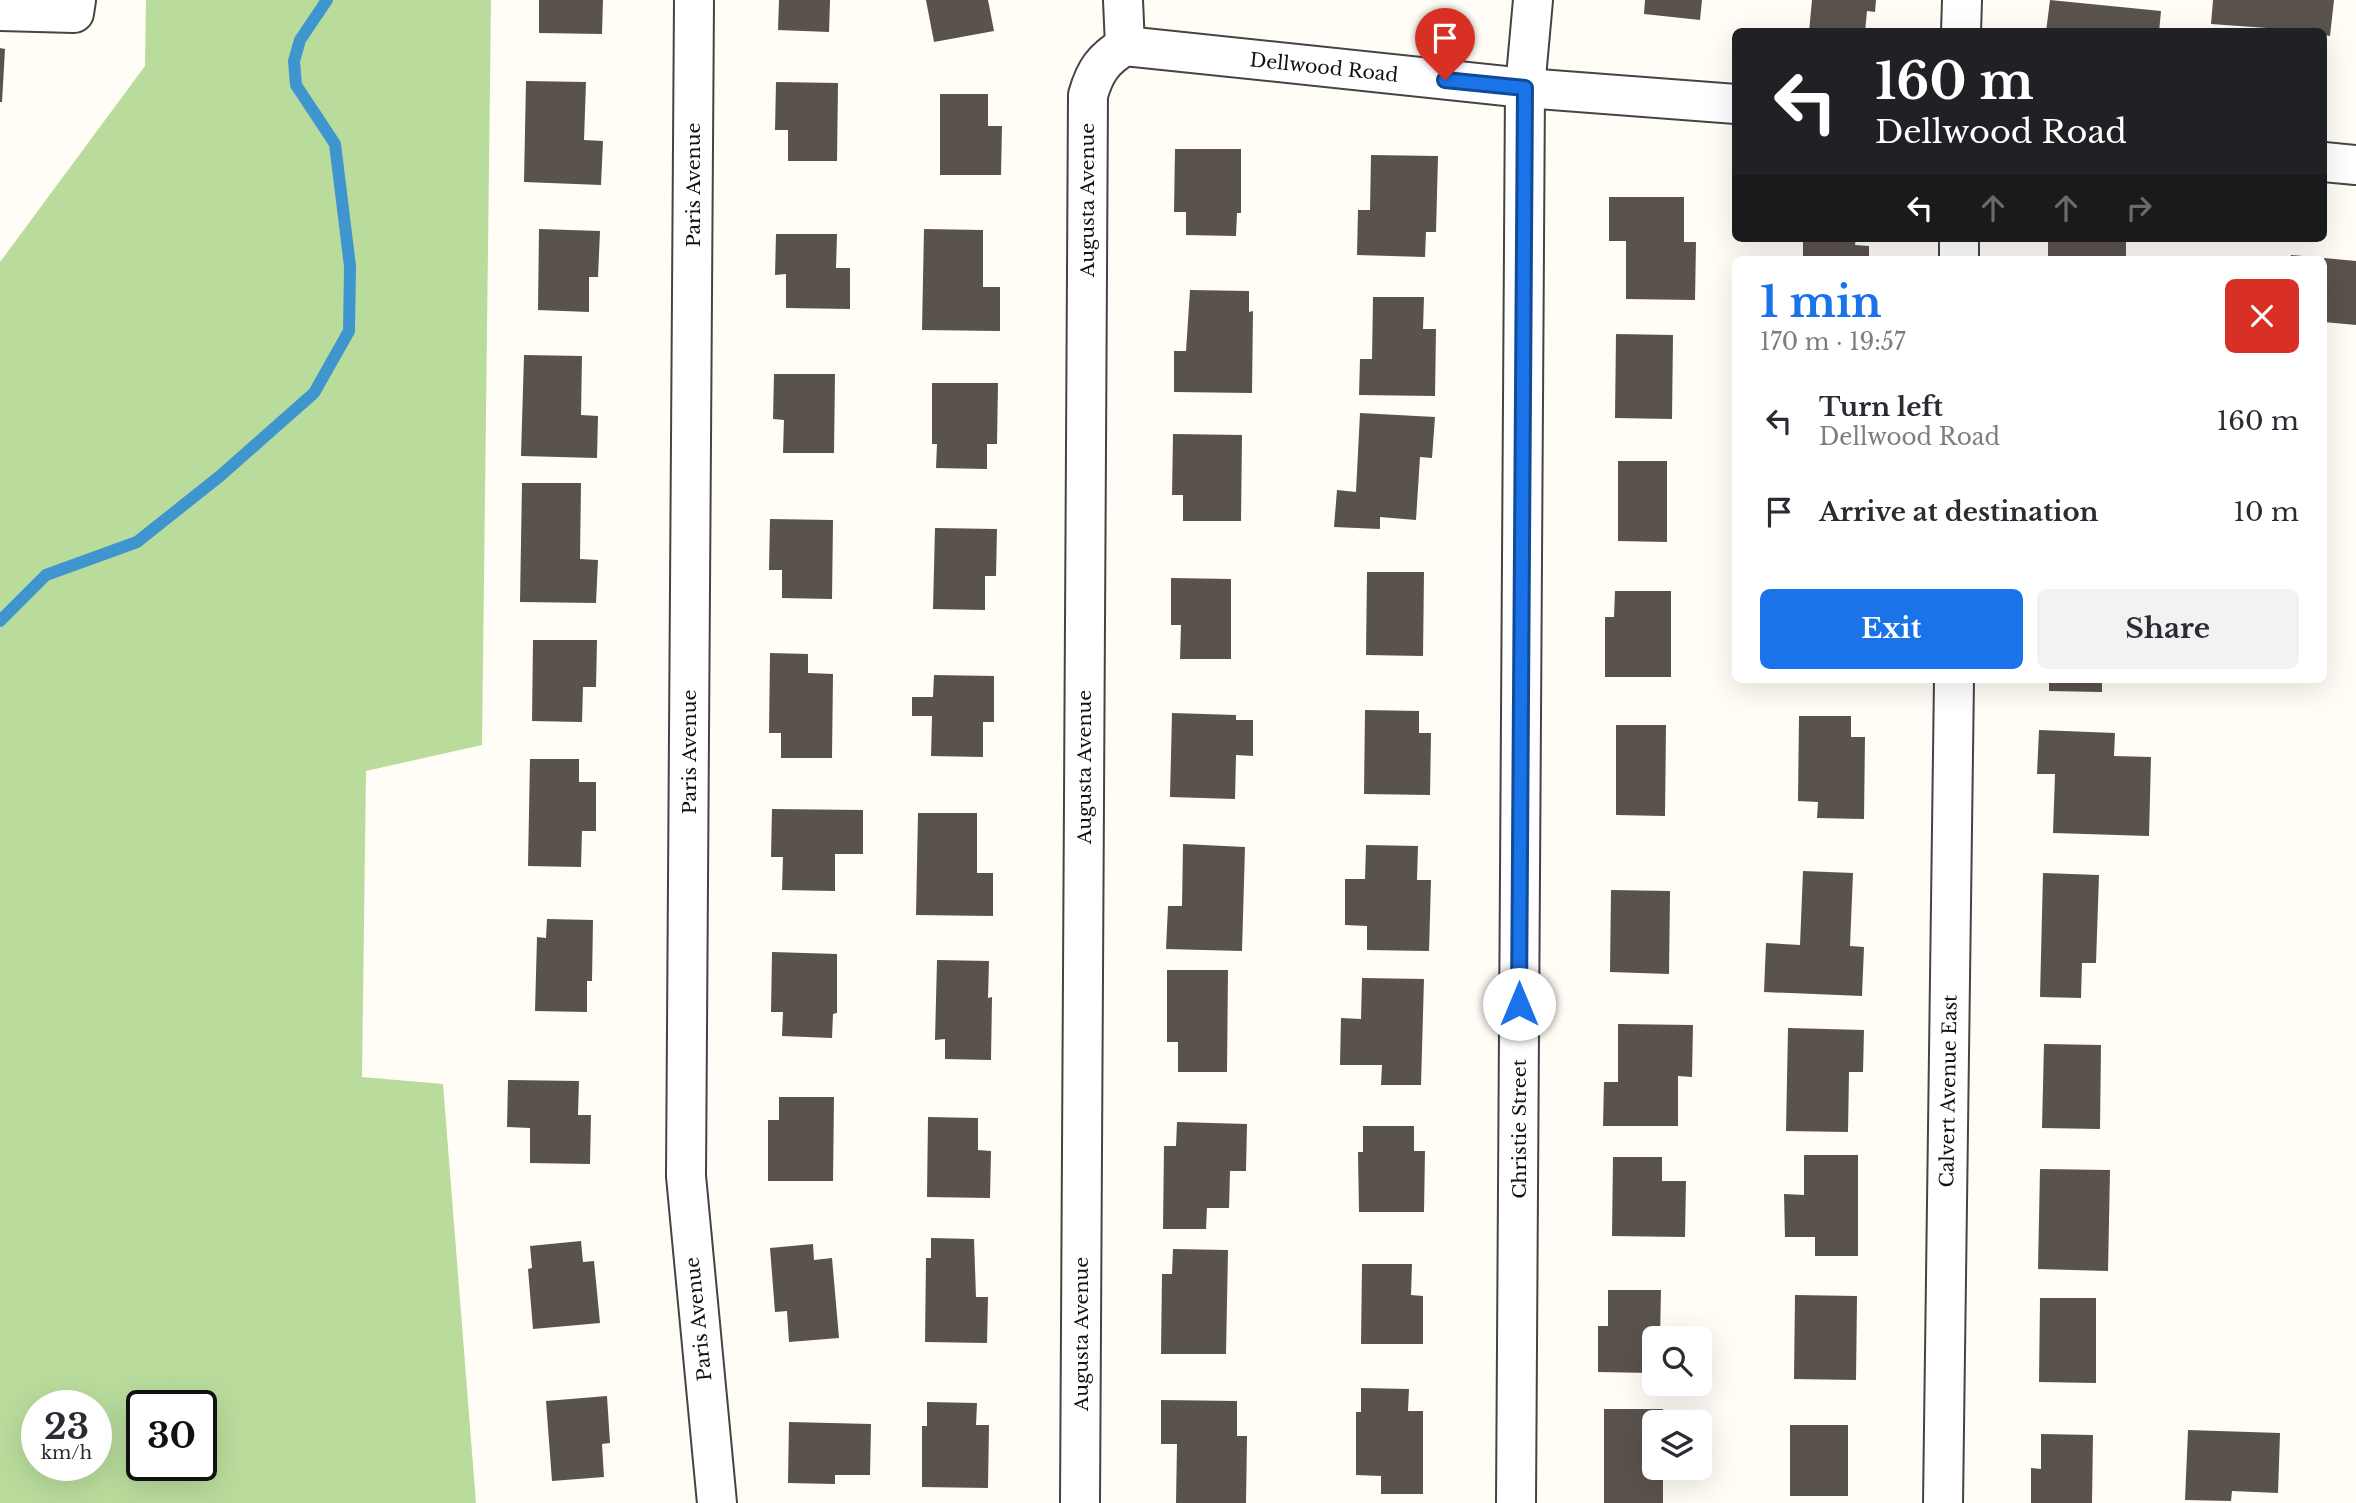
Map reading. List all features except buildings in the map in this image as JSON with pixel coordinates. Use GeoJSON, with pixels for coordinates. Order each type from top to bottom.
{"type":"FeatureCollection","features":[{"type":"Feature","properties":{"kind":"street","name":"Paris Avenue"},"geometry":{"type":"LineString","coordinates":[[695,0],[686,1176],[717,1503]]}},
{"type":"Feature","properties":{"kind":"street"},"geometry":{"type":"LineString","coordinates":[[1123,0],[1125,46]]}},
{"type":"Feature","properties":{"kind":"street","name":"Christie Street"},"geometry":{"type":"LineString","coordinates":[[1516,1503],[1525,88],[1533,0]]}},
{"type":"Feature","properties":{"kind":"street"},"geometry":{"type":"LineString","coordinates":[[1961,28],[1962,0]]}},
{"type":"Feature","properties":{"kind":"street"},"geometry":{"type":"LineString","coordinates":[[0,11],[75,7]]}},
{"type":"Feature","properties":{"kind":"street","name":"Dellwood Road"},"geometry":{"type":"LineString","coordinates":[[1125,46],[1525,88],[1732,104]]}},
{"type":"Feature","properties":{"kind":"street","name":"Augusta Avenue"},"geometry":{"type":"LineString","coordinates":[[1080,1503],[1088,95],[1094,73],[1107,56],[1125,46]]}},
{"type":"Feature","properties":{"kind":"street"},"geometry":{"type":"LineString","coordinates":[[2327,162],[2356,165]]}},
{"type":"Feature","properties":{"kind":"street","name":"Calvert Avenue East"},"geometry":{"type":"LineString","coordinates":[[1943,1503],[1954,683]]}},
{"type":"Feature","properties":{"kind":"green space"},"geometry":{"type":"Polygon","coordinates":[[[146,0],[491,0],[482,745],[366,771],[362,1077],[443,1084],[476,1503],[0,1503],[0,262],[145,66],[146,0]]]}},
{"type":"Feature","properties":{"kind":"waterway"},"geometry":{"type":"LineString","coordinates":[[0,621],[46,575],[137,542],[220,476],[314,393],[349,331],[350,266],[335,144],[296,85],[294,61],[300,40],[327,0]]}},
{"type":"Feature","properties":{"kind":"route"},"geometry":{"type":"LineString","coordinates":[[1445,80],[1525,88],[1519,1004]]}}]}
